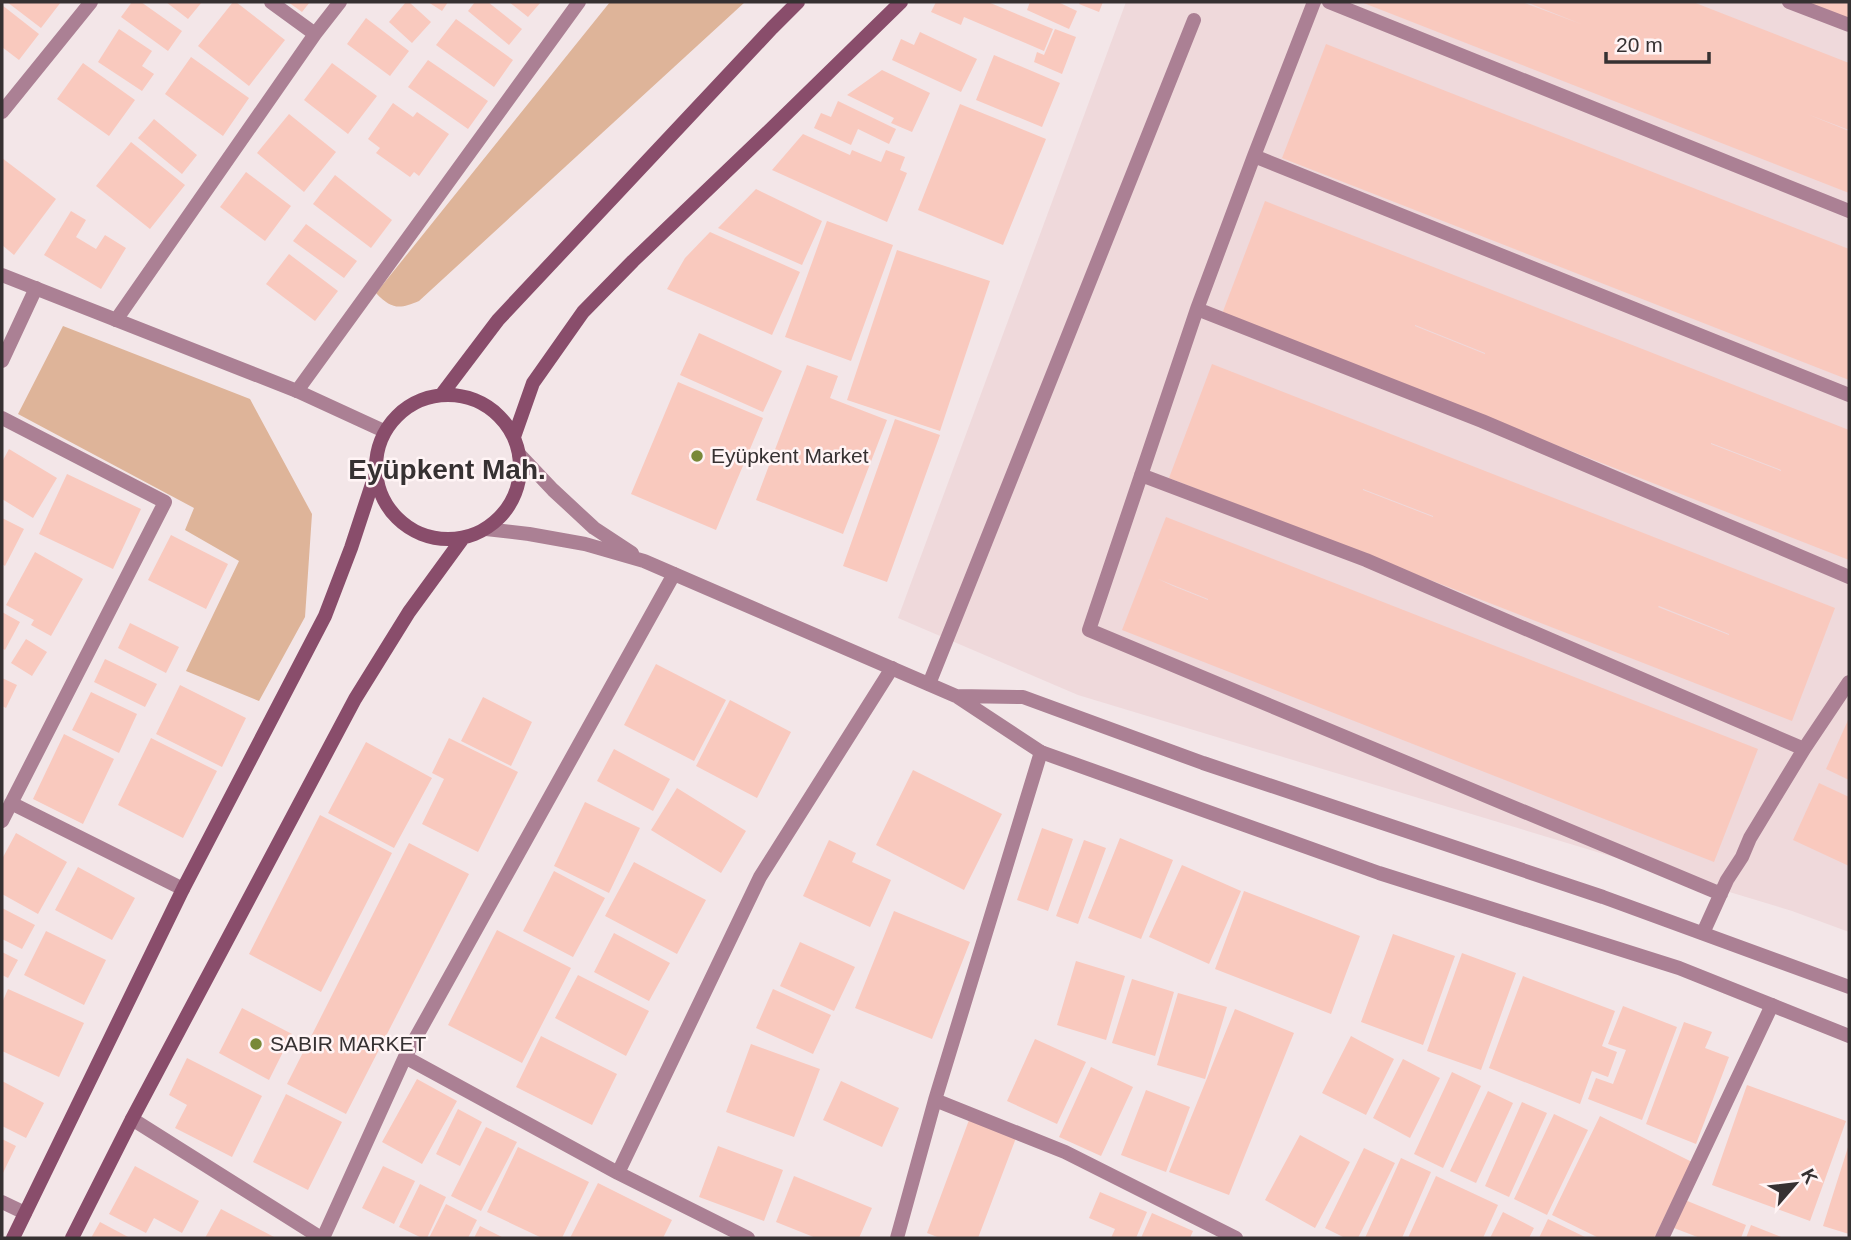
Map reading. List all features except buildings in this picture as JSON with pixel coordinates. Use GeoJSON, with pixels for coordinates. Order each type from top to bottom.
{"type":"FeatureCollection","features":[{"type":"Feature","properties":{"kind":"main road"},"geometry":{"type":"LineString","coordinates":[[442,394],[498,320],[798,2]]}},
{"type":"Feature","properties":{"kind":"main road"},"geometry":{"type":"LineString","coordinates":[[514,438],[533,383],[583,312],[901,2]]}},
{"type":"Feature","properties":{"kind":"main road"},"geometry":{"type":"LineString","coordinates":[[13,1238],[183,889],[325,616],[375,475],[376,452],[384,431],[398,413],[419,400],[442,394],[464,396],[485,404],[502,419],[514,438],[519,454],[520,476],[514,497],[503,515],[486,529],[463,538],[438,540],[415,533],[396,518],[382,498],[375,475]]}},
{"type":"Feature","properties":{"kind":"main road"},"geometry":{"type":"LineString","coordinates":[[72,1238],[132,1119],[355,699],[409,611],[463,538]]}},
{"type":"Feature","properties":{"kind":"street"},"geometry":{"type":"LineString","coordinates":[[2,111],[91,2]]}},
{"type":"Feature","properties":{"kind":"street"},"geometry":{"type":"LineString","coordinates":[[271,2],[314,34]]}},
{"type":"Feature","properties":{"kind":"street"},"geometry":{"type":"LineString","coordinates":[[116,320],[314,34],[340,2]]}},
{"type":"Feature","properties":{"kind":"street"},"geometry":{"type":"LineString","coordinates":[[297,391],[579,2]]}},
{"type":"Feature","properties":{"kind":"street"},"geometry":{"type":"LineString","coordinates":[[1314,2],[1197,309],[1089,630],[1721,894]]}},
{"type":"Feature","properties":{"kind":"street"},"geometry":{"type":"LineString","coordinates":[[1329,2],[1849,211]]}},
{"type":"Feature","properties":{"kind":"street"},"geometry":{"type":"LineString","coordinates":[[1789,2],[1849,26]]}},
{"type":"Feature","properties":{"kind":"street"},"geometry":{"type":"LineString","coordinates":[[929,684],[1194,20]]}},
{"type":"Feature","properties":{"kind":"street"},"geometry":{"type":"LineString","coordinates":[[1254,156],[1849,395]]}},
{"type":"Feature","properties":{"kind":"street"},"geometry":{"type":"LineString","coordinates":[[2,275],[297,391],[384,431]]}},
{"type":"Feature","properties":{"kind":"street"},"geometry":{"type":"LineString","coordinates":[[2,361],[36,288]]}},
{"type":"Feature","properties":{"kind":"street"},"geometry":{"type":"LineString","coordinates":[[1197,309],[1482,421],[1849,577]]}},
{"type":"Feature","properties":{"kind":"street"},"geometry":{"type":"LineString","coordinates":[[2,418],[165,502],[5,812],[183,889]]}},
{"type":"Feature","properties":{"kind":"street"},"geometry":{"type":"LineString","coordinates":[[519,454],[552,490],[594,528],[644,561]]}},
{"type":"Feature","properties":{"kind":"street"},"geometry":{"type":"LineString","coordinates":[[1141,475],[1367,560],[1804,750]]}},
{"type":"Feature","properties":{"kind":"street"},"geometry":{"type":"LineString","coordinates":[[486,529],[585,544],[644,561],[956,696],[1041,752],[1379,873],[1679,968],[1849,1036]]}},
{"type":"Feature","properties":{"kind":"street"},"geometry":{"type":"LineString","coordinates":[[132,1119],[322,1238],[405,1057],[674,574]]}},
{"type":"Feature","properties":{"kind":"street"},"geometry":{"type":"LineString","coordinates":[[618,1173],[760,877],[892,668]]}},
{"type":"Feature","properties":{"kind":"street"},"geometry":{"type":"LineString","coordinates":[[1703,933],[1750,838],[1849,682]]}},
{"type":"Feature","properties":{"kind":"street"},"geometry":{"type":"LineString","coordinates":[[956,696],[1023,696],[1203,763],[1603,897],[1849,987]]}},
{"type":"Feature","properties":{"kind":"street"},"geometry":{"type":"LineString","coordinates":[[897,1238],[935,1100],[1041,752]]}},
{"type":"Feature","properties":{"kind":"street"},"geometry":{"type":"LineString","coordinates":[[1662,1238],[1772,1005]]}},
{"type":"Feature","properties":{"kind":"street"},"geometry":{"type":"LineString","coordinates":[[405,1057],[618,1173],[748,1238]]}},
{"type":"Feature","properties":{"kind":"street"},"geometry":{"type":"LineString","coordinates":[[935,1100],[1065,1152],[1236,1238]]}},
{"type":"Feature","properties":{"kind":"street"},"geometry":{"type":"LineString","coordinates":[[2,1202],[25,1213]]}},
{"type":"Feature","properties":{"kind":"shaded area"},"geometry":{"type":"Polygon","coordinates":[[[610,2],[745,2],[419,301],[407,306],[387,303],[376,293],[610,2]]]}},
{"type":"Feature","properties":{"kind":"shaded area"},"geometry":{"type":"Polygon","coordinates":[[[1126,2],[1849,2],[1849,932],[1792,911],[1078,695],[898,618],[1126,2]]]}},
{"type":"Feature","properties":{"kind":"shaded area"},"geometry":{"type":"Polygon","coordinates":[[[63,326],[250,399],[312,514],[305,617],[259,701],[186,671],[239,561],[185,530],[194,508],[18,414],[63,326]]]}},
{"type":"Feature","properties":{"kind":"place","name":"Eyüpkent Market"},"geometry":{"type":"Point","coordinates":[697,456]}},
{"type":"Feature","properties":{"kind":"place","name":"SABIR MARKET"},"geometry":{"type":"Point","coordinates":[256,1044]}},
{"type":"Feature","properties":{"kind":"district","name":"Eyüpkent Mah."},"geometry":{"type":"Point","coordinates":[447,469]}}]}
